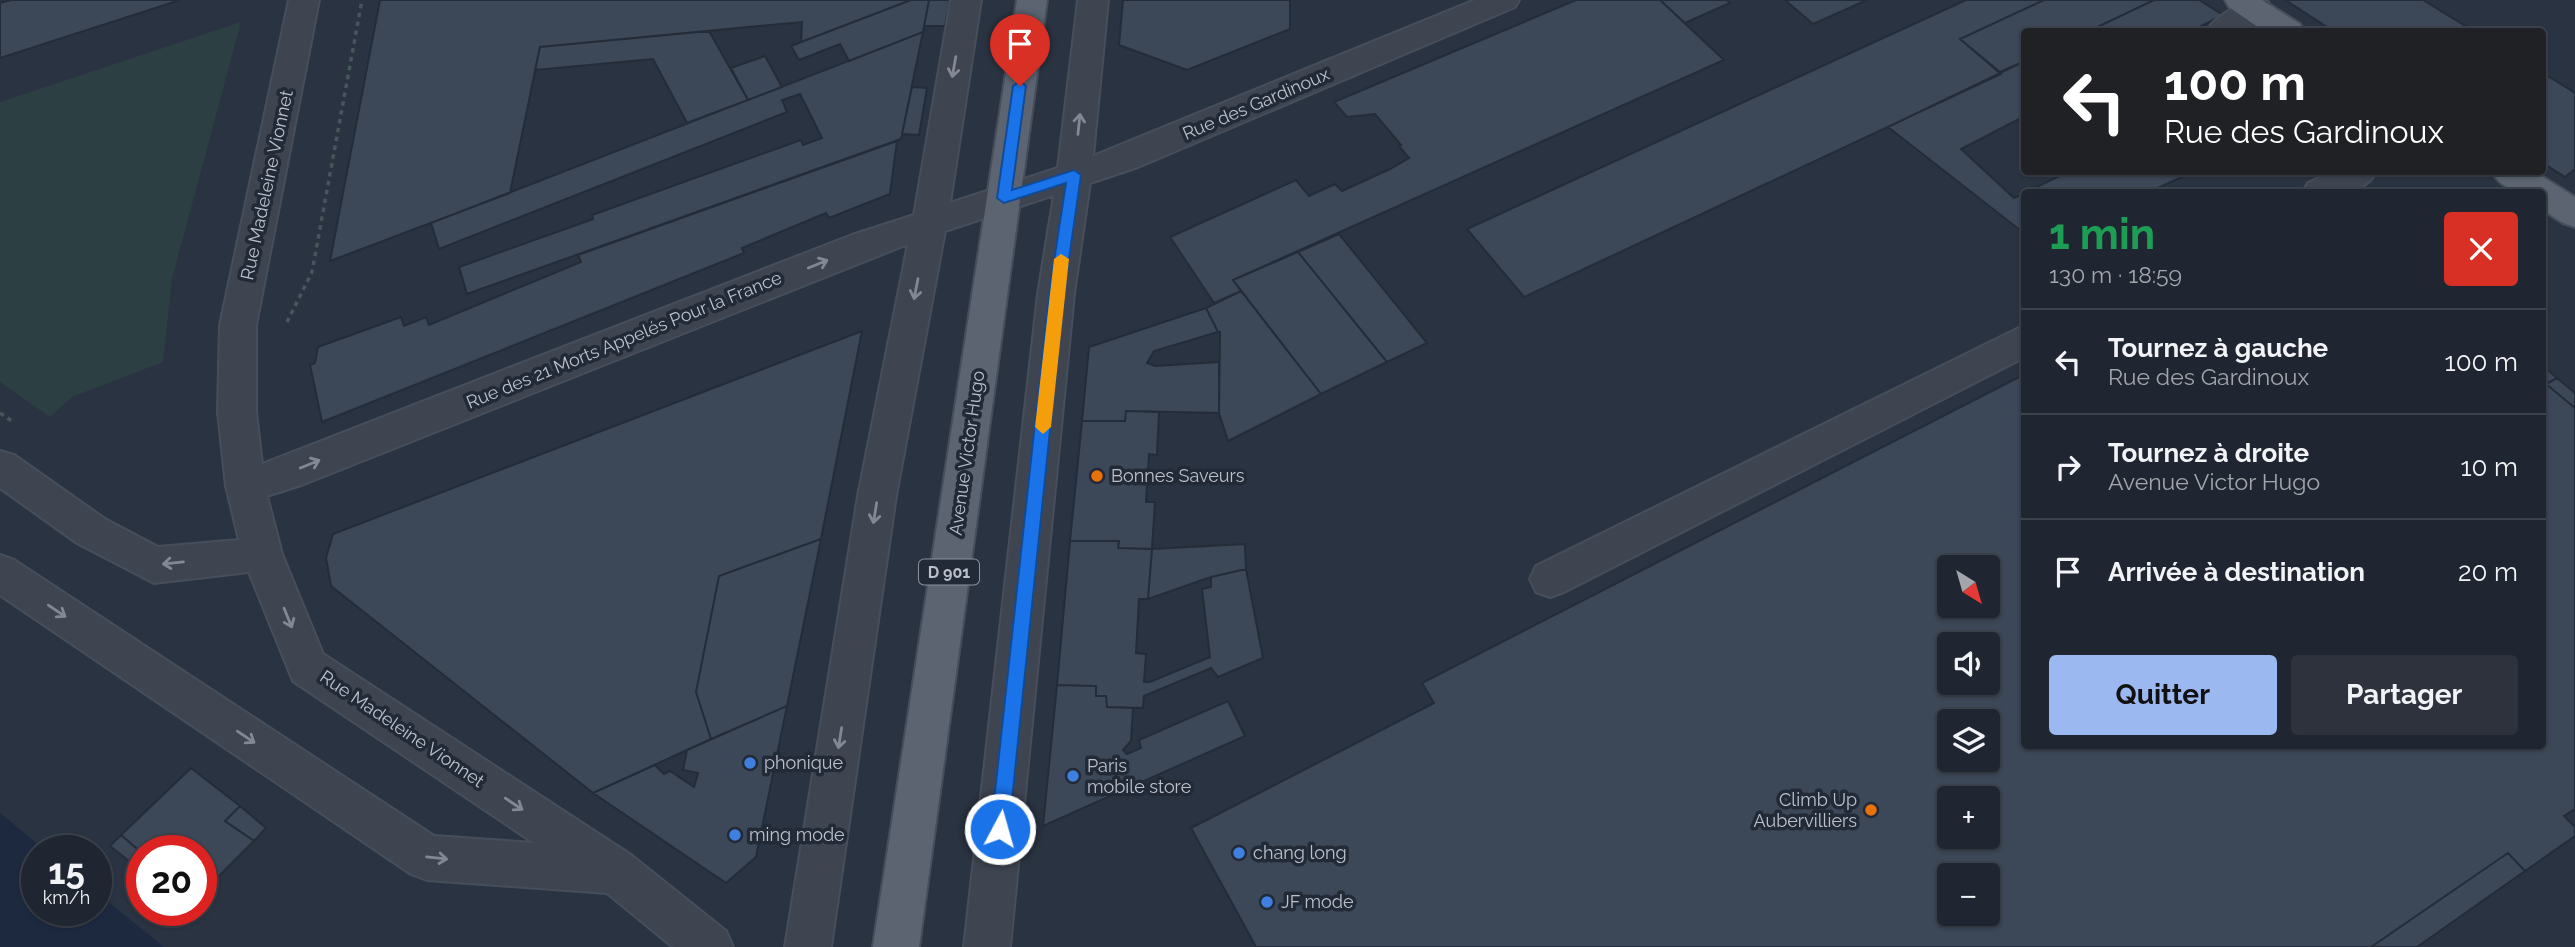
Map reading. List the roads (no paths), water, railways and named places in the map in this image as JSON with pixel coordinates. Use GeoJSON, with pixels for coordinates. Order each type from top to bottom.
{"type":"FeatureCollection","features":[{"type":"Feature","properties":{"kind":"main road","name":"Avenue Victor Hugo"},"geometry":{"type":"LineString","coordinates":[[896,947],[1032,0]]}},
{"type":"Feature","properties":{"kind":"main road"},"geometry":{"type":"LineString","coordinates":[[2248,5],[2284,28]]}},
{"type":"Feature","properties":{"kind":"main road"},"geometry":{"type":"LineString","coordinates":[[2514,175],[2536,189]]}},
{"type":"Feature","properties":{"kind":"main road"},"geometry":{"type":"LineString","coordinates":[[2546,196],[2575,214]]}},
{"type":"Feature","properties":{"kind":"street","name":"Rue Madeleine Vionnet"},"geometry":{"type":"LineString","coordinates":[[304,0],[238,325],[237,412],[252,556],[308,667],[615,871],[710,947]]}},
{"type":"Feature","properties":{"kind":"street"},"geometry":{"type":"LineString","coordinates":[[808,947],[877,496],[930,222],[966,0]]}},
{"type":"Feature","properties":{"kind":"street"},"geometry":{"type":"LineString","coordinates":[[987,947],[1056,294],[1074,175],[1093,0]]}},
{"type":"Feature","properties":{"kind":"street","name":"Rue des Gardinoux"},"geometry":{"type":"LineString","coordinates":[[1004,198],[1125,158],[1504,0]]}},
{"type":"Feature","properties":{"kind":"street"},"geometry":{"type":"LineString","coordinates":[[2225,28],[2248,5]]}},
{"type":"Feature","properties":{"kind":"street"},"geometry":{"type":"LineString","coordinates":[[2326,189],[2353,175]]}},
{"type":"Feature","properties":{"kind":"street","name":"Rue des 21 Morts Appelés Pour la France"},"geometry":{"type":"LineString","coordinates":[[245,486],[290,472],[864,245],[1004,198]]}},
{"type":"Feature","properties":{"kind":"street"},"geometry":{"type":"LineString","coordinates":[[1550,579],[2021,342]]}},
{"type":"Feature","properties":{"kind":"street"},"geometry":{"type":"LineString","coordinates":[[0,467],[91,531],[154,565],[252,556]]}},
{"type":"Feature","properties":{"kind":"street"},"geometry":{"type":"LineString","coordinates":[[0,573],[427,858],[615,871]]}},
{"type":"Feature","properties":{"kind":"water"},"geometry":{"type":"Polygon","coordinates":[[[0,813],[27,835],[21,835],[21,926],[112,926],[112,905],[126,916],[126,926],[138,926],[164,947],[0,947],[0,813]]]}},
{"type":"Feature","properties":{"kind":"place","name":"Bonnes Saveurs"},"geometry":{"type":"Point","coordinates":[1097,476]}},
{"type":"Feature","properties":{"kind":"place","name":"phonique"},"geometry":{"type":"Point","coordinates":[750,763]}},
{"type":"Feature","properties":{"kind":"place","name":"Paris mobile store"},"geometry":{"type":"Point","coordinates":[1073,776]}},
{"type":"Feature","properties":{"kind":"place","name":"Climb Up Aubervilliers"},"geometry":{"type":"Point","coordinates":[1871,810]}},
{"type":"Feature","properties":{"kind":"place","name":"ming mode"},"geometry":{"type":"Point","coordinates":[735,835]}},
{"type":"Feature","properties":{"kind":"place","name":"chang long"},"geometry":{"type":"Point","coordinates":[1239,853]}},
{"type":"Feature","properties":{"kind":"place","name":"JF mode"},"geometry":{"type":"Point","coordinates":[1267,902]}}]}
